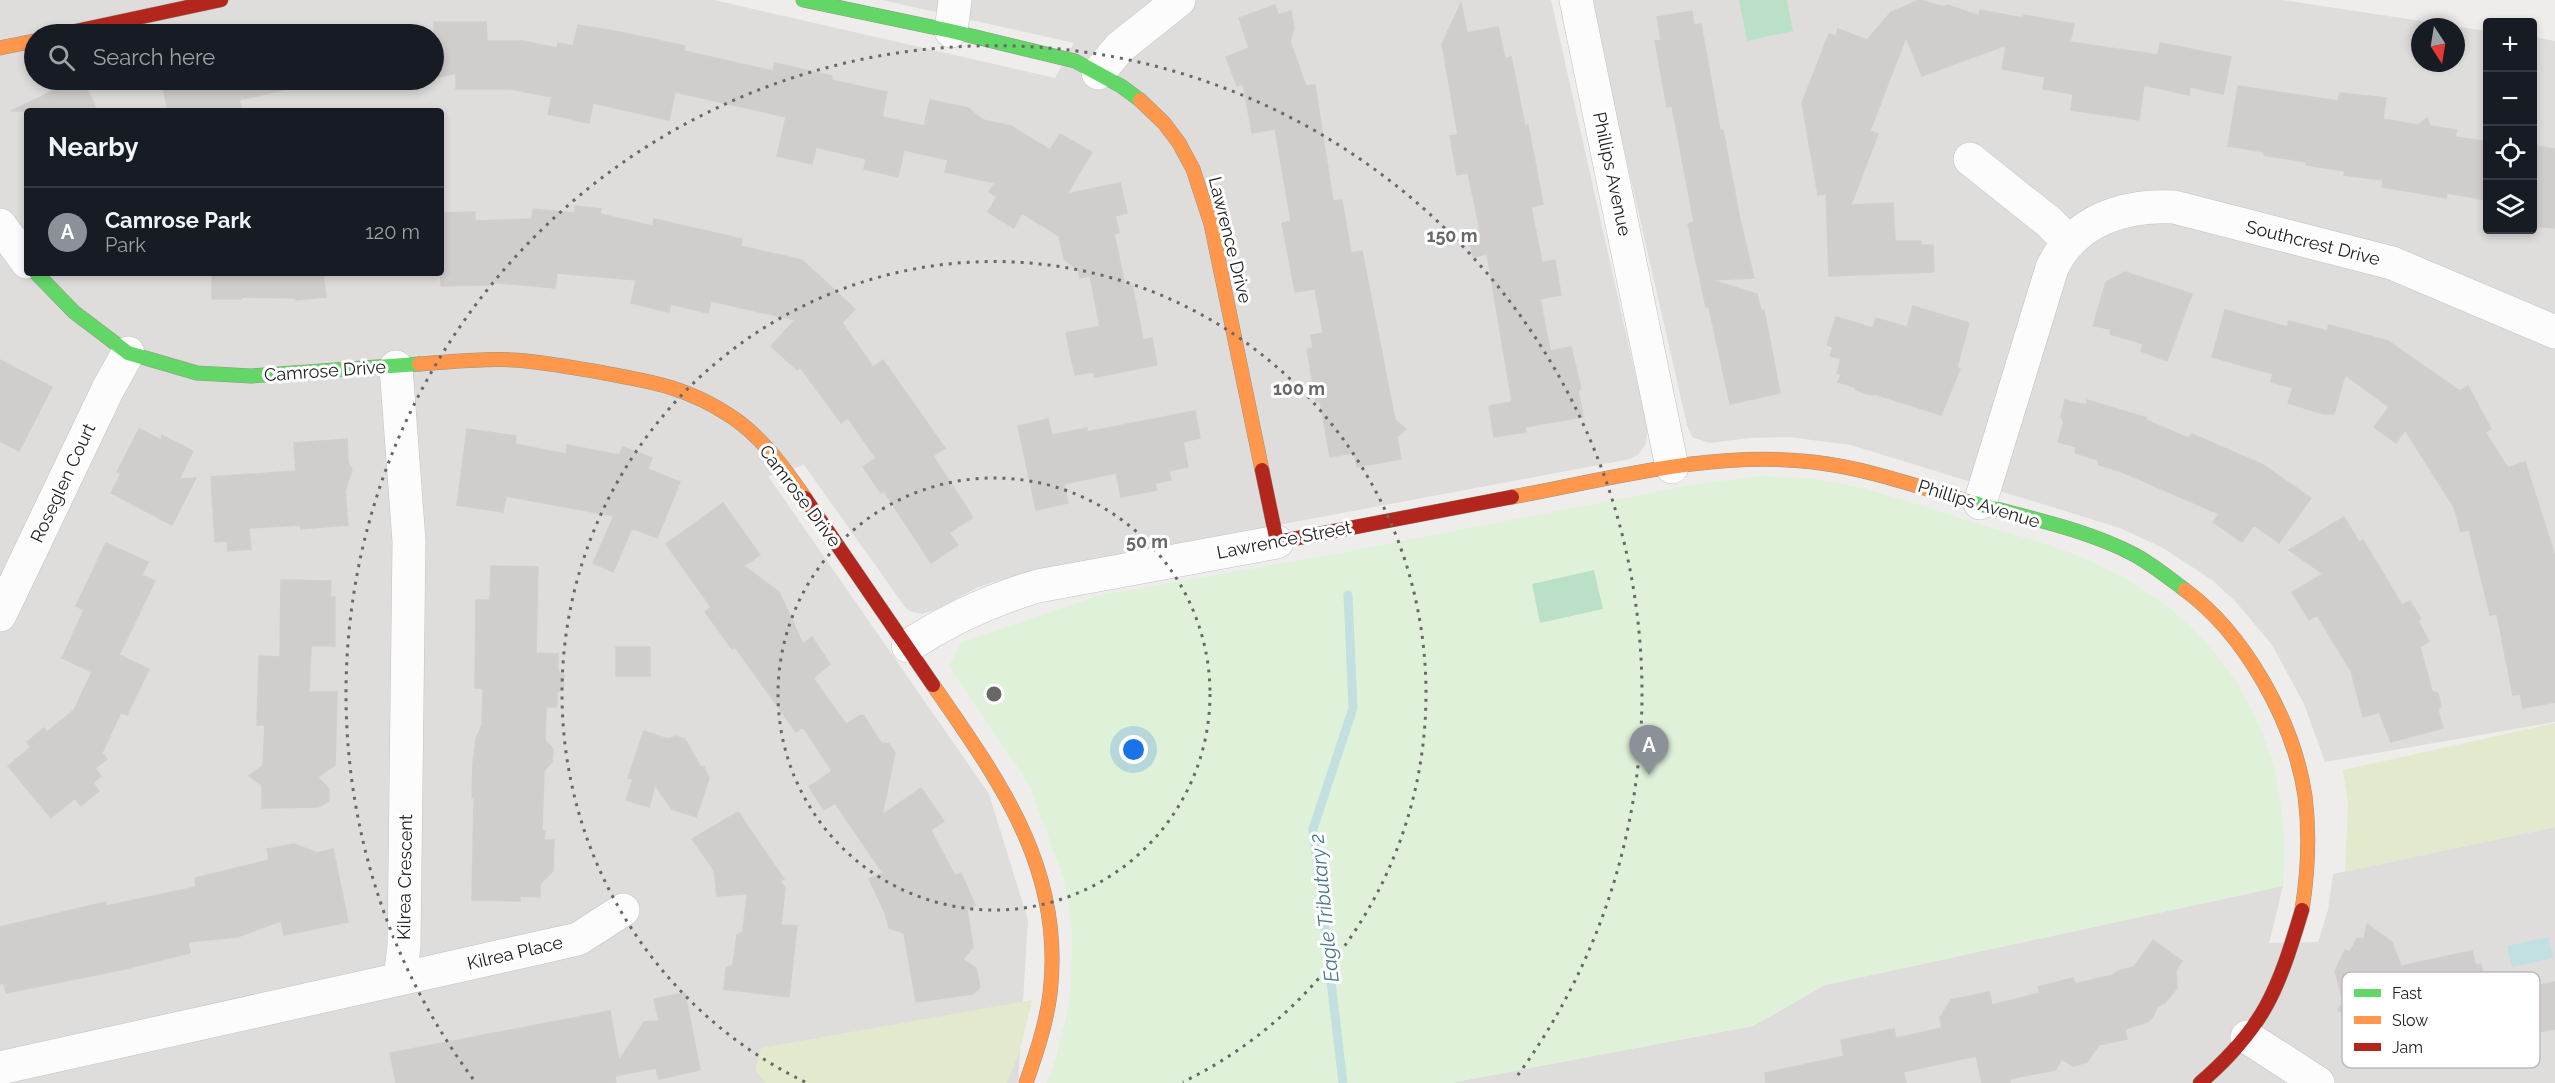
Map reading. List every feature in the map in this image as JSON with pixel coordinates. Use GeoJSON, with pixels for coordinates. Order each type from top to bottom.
{"type":"FeatureCollection","features":[{"type":"Feature","properties":{"kind":"street"},"geometry":{"type":"LineString","coordinates":[[108,24],[220,0]]}},
{"type":"Feature","properties":{"kind":"street","name":"Lawrence Drive"},"geometry":{"type":"LineString","coordinates":[[803,0],[953,16],[1075,61],[1098,73],[1146,105],[1164,123],[1179,143],[1203,196],[1211,224],[1277,542]]}},
{"type":"Feature","properties":{"kind":"street"},"geometry":{"type":"LineString","coordinates":[[1098,73],[1120,47],[1179,0]]}},
{"type":"Feature","properties":{"kind":"street","name":"Phillips Avenue"},"geometry":{"type":"LineString","coordinates":[[1576,0],[1672,467],[1748,458],[1778,457],[1821,461],[1859,469],[1980,503],[2115,546],[2146,562],[2204,603],[2228,628],[2261,674],[2290,736],[2306,802],[2310,846],[2302,912],[2291,951],[2277,987],[2247,1037],[2200,1083]]}},
{"type":"Feature","properties":{"kind":"street"},"geometry":{"type":"LineString","coordinates":[[0,48],[24,42]]}},
{"type":"Feature","properties":{"kind":"street"},"geometry":{"type":"LineString","coordinates":[[1970,159],[2049,222],[2069,242]]}},
{"type":"Feature","properties":{"kind":"street","name":"Southcrest Drive"},"geometry":{"type":"LineString","coordinates":[[1980,503],[2052,268],[2059,254],[2085,228],[2119,212],[2138,207],[2174,207],[2392,263],[2555,332]]}},
{"type":"Feature","properties":{"kind":"street"},"geometry":{"type":"LineString","coordinates":[[0,225],[24,258]]}},
{"type":"Feature","properties":{"kind":"street","name":"Camrose Drive"},"geometry":{"type":"LineString","coordinates":[[39,276],[74,312],[128,353],[174,368],[251,376],[478,360],[538,362],[660,383],[711,403],[751,432],[789,475],[1006,791],[1042,872],[1052,927],[1054,968],[1048,1014],[1026,1083]]}},
{"type":"Feature","properties":{"kind":"street","name":"Roseglen Court"},"geometry":{"type":"LineString","coordinates":[[0,615],[108,389],[128,353]]}},
{"type":"Feature","properties":{"kind":"street","name":"Kilrea Crescent"},"geometry":{"type":"LineString","coordinates":[[396,367],[409,541],[410,605],[404,946],[400,979]]}},
{"type":"Feature","properties":{"kind":"street","name":"Lawrence Street"},"geometry":{"type":"LineString","coordinates":[[908,646],[961,614],[1038,586],[1672,467]]}},
{"type":"Feature","properties":{"kind":"street","name":"Kilrea Place"},"geometry":{"type":"LineString","coordinates":[[400,979],[578,939],[623,909]]}},
{"type":"Feature","properties":{"kind":"street"},"geometry":{"type":"LineString","coordinates":[[0,1068],[400,979]]}},
{"type":"Feature","properties":{"kind":"street"},"geometry":{"type":"LineString","coordinates":[[2247,1037],[2318,1083]]}},
{"type":"Feature","properties":{"kind":"shaded area"},"geometry":{"type":"Polygon","coordinates":[[[0,0],[714,0],[1055,78],[1074,43],[882,0],[1551,0],[1648,431],[1645,445],[1638,455],[1630,459],[1028,572],[978,587],[940,608],[922,614],[905,607],[804,465],[768,476],[989,794],[1028,920],[1018,1083],[0,1083],[0,0]]]}},
{"type":"Feature","properties":{"kind":"shaded area"},"geometry":{"type":"Polygon","coordinates":[[[1590,0],[2282,0],[2411,20],[2411,72],[2465,72],[2465,28],[2483,30],[2483,234],[2537,234],[2537,38],[2555,41],[2555,722],[2325,762],[2304,704],[2272,645],[2237,603],[2212,580],[2163,548],[2120,528],[1851,445],[1788,437],[1749,438],[1710,443],[1692,437],[1687,425],[1590,0]]]}},
{"type":"Feature","properties":{"kind":"shaded area"},"geometry":{"type":"Polygon","coordinates":[[[2555,827],[2555,1083],[1450,1083],[1753,1026],[1825,985],[2283,886],[2269,943],[2318,942],[2328,910],[2333,874],[2555,827]]]}},
{"type":"Feature","properties":{"kind":"green space"},"geometry":{"type":"Polygon","coordinates":[[[1739,0],[1787,0],[1793,31],[1747,41],[1739,0]]]}},
{"type":"Feature","properties":{"kind":"green space"},"geometry":{"type":"Polygon","coordinates":[[[1760,476],[1820,480],[1865,489],[2048,545],[2093,562],[2140,587],[2180,617],[2215,652],[2242,692],[2263,735],[2277,782],[2284,833],[2283,886],[1825,985],[1753,1026],[1450,1083],[1046,1083],[1053,1068],[1068,1009],[1071,986],[1072,929],[1064,880],[1029,784],[949,666],[961,642],[1100,595],[1340,553],[1696,484],[1760,476]]]}},
{"type":"Feature","properties":{"kind":"green space"},"geometry":{"type":"Polygon","coordinates":[[[1594,570],[1603,609],[1540,623],[1532,584],[1594,570]]]}},
{"type":"Feature","properties":{"kind":"green space"},"geometry":{"type":"Polygon","coordinates":[[[2555,723],[2555,827],[2345,872],[2348,803],[2343,770],[2555,723]]]}},
{"type":"Feature","properties":{"kind":"green space"},"geometry":{"type":"Polygon","coordinates":[[[1032,1000],[1019,1053],[1007,1083],[766,1083],[755,1070],[761,1048],[1032,1000]]]}},
{"type":"Feature","properties":{"kind":"water"},"geometry":{"type":"Polygon","coordinates":[[[2548,937],[2553,958],[2512,967],[2507,946],[2548,937]]]}},
{"type":"Feature","properties":{"kind":"building"},"geometry":{"type":"Polygon","coordinates":[[[1920,0],[1944,7],[1948,5],[1979,16],[1980,10],[2074,24],[2070,42],[2158,55],[2160,43],[2231,57],[2223,94],[2190,87],[2189,95],[2144,85],[2139,120],[2071,110],[2073,94],[2043,89],[2045,77],[2002,69],[2006,45],[1922,76],[1906,37],[1870,131],[1878,134],[1851,205],[1893,203],[1895,241],[1921,241],[1921,245],[1933,245],[1934,272],[1829,276],[1826,194],[1818,195],[1802,103],[1829,34],[1836,36],[1838,29],[1867,40],[1891,12],[1920,0]]]}},
{"type":"Feature","properties":{"kind":"building"},"geometry":{"type":"Polygon","coordinates":[[[1461,3],[1467,33],[1498,27],[1505,59],[1511,57],[1525,126],[1528,125],[1543,204],[1531,207],[1542,262],[1555,260],[1561,295],[1540,299],[1550,351],[1571,347],[1581,389],[1578,390],[1583,417],[1525,427],[1526,432],[1494,437],[1489,406],[1512,402],[1487,254],[1473,257],[1468,232],[1480,230],[1468,173],[1457,175],[1450,136],[1458,135],[1442,44],[1461,3]]]}},
{"type":"Feature","properties":{"kind":"building"},"geometry":{"type":"Polygon","coordinates":[[[1275,5],[1278,15],[1291,11],[1294,29],[1290,41],[1306,86],[1315,85],[1333,201],[1342,200],[1351,253],[1362,251],[1395,420],[1406,429],[1397,437],[1401,459],[1357,467],[1354,453],[1330,457],[1320,401],[1316,402],[1307,349],[1313,348],[1311,335],[1323,333],[1315,289],[1295,292],[1282,223],[1291,221],[1275,129],[1252,133],[1243,83],[1237,86],[1226,57],[1249,48],[1239,18],[1275,5]]]}},
{"type":"Feature","properties":{"kind":"building"},"geometry":{"type":"Polygon","coordinates":[[[1692,11],[1694,25],[1701,24],[1720,130],[1723,130],[1740,220],[1754,278],[1712,280],[1757,294],[1761,311],[1764,310],[1780,393],[1730,404],[1688,224],[1694,222],[1672,106],[1667,107],[1655,41],[1661,40],[1657,17],[1692,11]]]}},
{"type":"Feature","properties":{"kind":"building"},"geometry":{"type":"Polygon","coordinates":[[[434,22],[486,22],[487,41],[522,41],[557,48],[558,43],[573,46],[578,25],[620,32],[685,46],[684,51],[773,71],[775,63],[832,76],[831,80],[887,92],[882,117],[924,126],[930,100],[968,108],[983,120],[1011,126],[1050,150],[1060,134],[1092,152],[1067,194],[1120,183],[1127,213],[1115,216],[1119,233],[1114,234],[1125,286],[1132,284],[1143,340],[1152,338],[1157,365],[1095,377],[1094,372],[1075,375],[1066,333],[1100,326],[1090,276],[1080,278],[1078,270],[1064,259],[1059,236],[1022,213],[1014,228],[988,212],[997,197],[989,192],[995,183],[945,172],[948,160],[904,150],[898,177],[864,169],[866,159],[816,147],[812,164],[777,156],[786,117],[675,92],[669,120],[593,103],[589,123],[548,114],[552,97],[511,89],[456,89],[456,73],[444,76],[444,24],[434,24],[434,22]]]}},
{"type":"Feature","properties":{"kind":"building"},"geometry":{"type":"Polygon","coordinates":[[[2238,86],[2338,101],[2340,93],[2386,98],[2383,119],[2418,125],[2427,118],[2430,126],[2457,130],[2455,137],[2483,141],[2483,199],[2447,193],[2446,198],[2382,187],[2383,180],[2344,175],[2345,171],[2306,165],[2307,162],[2228,146],[2238,86]]]}},
{"type":"Feature","properties":{"kind":"building"},"geometry":{"type":"Polygon","coordinates":[[[55,90],[88,90],[96,108],[24,108],[24,111],[11,111],[55,90]]]}},
{"type":"Feature","properties":{"kind":"building"},"geometry":{"type":"Polygon","coordinates":[[[164,90],[284,90],[239,100],[241,108],[167,108],[164,90]]]}},
{"type":"Feature","properties":{"kind":"building"},"geometry":{"type":"Polygon","coordinates":[[[2537,146],[2555,149],[2555,228],[2537,226],[2537,146]]]}},
{"type":"Feature","properties":{"kind":"building"},"geometry":{"type":"Polygon","coordinates":[[[575,206],[601,209],[600,214],[653,226],[654,219],[742,239],[740,246],[802,260],[855,309],[842,323],[873,367],[883,360],[945,448],[933,456],[973,517],[949,533],[958,545],[931,563],[884,491],[881,493],[863,467],[876,458],[848,418],[841,423],[800,367],[797,370],[771,346],[795,320],[711,301],[708,313],[671,304],[669,312],[631,303],[636,280],[557,273],[555,288],[489,282],[489,285],[441,286],[441,276],[444,276],[444,213],[475,212],[475,221],[532,219],[533,209],[575,213],[575,206]]]}},
{"type":"Feature","properties":{"kind":"building"},"geometry":{"type":"Polygon","coordinates":[[[2125,272],[2192,294],[2167,361],[2141,351],[2143,344],[2110,334],[2111,329],[2093,326],[2106,282],[2125,272]]]}},
{"type":"Feature","properties":{"kind":"building"},"geometry":{"type":"Polygon","coordinates":[[[212,276],[323,276],[326,297],[296,300],[296,298],[240,297],[241,299],[212,299],[212,276]]]}},
{"type":"Feature","properties":{"kind":"building"},"geometry":{"type":"Polygon","coordinates":[[[1913,306],[1969,323],[1957,367],[1960,369],[1941,415],[1875,394],[1871,395],[1838,382],[1841,374],[1837,373],[1841,359],[1830,356],[1833,347],[1827,345],[1836,317],[1873,328],[1876,318],[1907,327],[1913,306]]]}},
{"type":"Feature","properties":{"kind":"building"},"geometry":{"type":"Polygon","coordinates":[[[2225,310],[2287,327],[2289,321],[2327,331],[2329,325],[2388,341],[2460,391],[2468,386],[2491,429],[2485,432],[2508,468],[2525,462],[2553,550],[2555,559],[2555,702],[2523,708],[2520,694],[2513,695],[2497,614],[2490,615],[2469,529],[2461,532],[2454,507],[2405,430],[2396,443],[2374,427],[2389,407],[2345,375],[2334,414],[2324,414],[2288,403],[2293,388],[2271,382],[2273,374],[2212,357],[2225,310]]]}},
{"type":"Feature","properties":{"kind":"building"},"geometry":{"type":"Polygon","coordinates":[[[0,360],[52,387],[19,451],[0,441],[0,360]]]}},
{"type":"Feature","properties":{"kind":"building"},"geometry":{"type":"Polygon","coordinates":[[[2065,400],[2086,405],[2087,400],[2147,418],[2146,420],[2188,438],[2192,434],[2263,465],[2311,498],[2279,543],[2254,525],[2242,542],[2213,522],[2219,514],[2120,471],[2099,465],[2098,460],[2075,453],[2076,447],[2058,442],[2064,422],[2061,417],[2065,400]]]}},
{"type":"Feature","properties":{"kind":"building"},"geometry":{"type":"Polygon","coordinates":[[[1195,411],[1200,438],[1183,442],[1188,467],[1169,471],[1171,480],[1155,483],[1157,490],[1121,497],[1116,473],[1064,484],[1068,503],[1036,510],[1018,426],[1048,419],[1052,435],[1087,428],[1087,432],[1195,411]]]}},
{"type":"Feature","properties":{"kind":"building"},"geometry":{"type":"Polygon","coordinates":[[[139,429],[161,440],[162,435],[193,451],[179,479],[196,478],[172,525],[111,493],[121,474],[117,472],[139,429]]]}},
{"type":"Feature","properties":{"kind":"building"},"geometry":{"type":"Polygon","coordinates":[[[467,429],[516,436],[515,444],[566,454],[567,445],[619,455],[623,447],[652,458],[648,469],[680,482],[657,538],[632,528],[613,572],[593,563],[614,516],[506,496],[503,512],[457,505],[467,429]]]}},
{"type":"Feature","properties":{"kind":"building"},"geometry":{"type":"Polygon","coordinates":[[[347,439],[348,463],[352,469],[345,491],[348,525],[301,529],[300,525],[249,528],[251,549],[228,551],[227,541],[215,542],[211,477],[296,471],[294,443],[347,439]]]}},
{"type":"Feature","properties":{"kind":"building"},"geometry":{"type":"Polygon","coordinates":[[[723,503],[760,555],[744,566],[779,592],[803,644],[812,637],[830,664],[813,678],[846,724],[861,715],[864,716],[881,743],[889,744],[895,753],[882,815],[921,788],[944,821],[931,830],[955,876],[961,873],[975,905],[967,909],[973,947],[963,959],[976,968],[980,987],[973,994],[916,1002],[904,933],[889,928],[885,913],[869,879],[883,873],[835,803],[824,810],[809,787],[832,771],[803,727],[796,732],[735,647],[732,649],[705,612],[711,607],[666,544],[723,503]]]}},
{"type":"Feature","properties":{"kind":"building"},"geometry":{"type":"Polygon","coordinates":[[[2344,517],[2359,542],[2363,540],[2402,605],[2410,601],[2421,619],[2418,621],[2429,641],[2420,647],[2432,691],[2438,693],[2441,706],[2438,710],[2443,728],[2391,742],[2379,712],[2363,717],[2351,671],[2317,615],[2309,620],[2292,592],[2323,574],[2289,550],[2344,517]]]}},
{"type":"Feature","properties":{"kind":"building"},"geometry":{"type":"Polygon","coordinates":[[[106,543],[148,562],[142,575],[155,581],[119,655],[149,669],[127,715],[121,712],[102,753],[107,759],[95,768],[101,776],[93,783],[99,791],[81,806],[75,798],[51,818],[8,766],[31,747],[27,742],[44,728],[47,732],[74,710],[92,672],[62,658],[84,610],[76,606],[106,543]]]}},
{"type":"Feature","properties":{"kind":"building"},"geometry":{"type":"Polygon","coordinates":[[[491,566],[538,567],[536,653],[558,654],[558,671],[564,675],[563,689],[557,693],[557,707],[546,707],[545,740],[553,749],[552,762],[544,771],[542,831],[545,831],[544,840],[554,840],[553,871],[540,884],[540,897],[520,896],[520,901],[472,900],[473,763],[476,739],[482,725],[483,688],[475,688],[476,600],[490,600],[491,566]]]}},
{"type":"Feature","properties":{"kind":"building"},"geometry":{"type":"Polygon","coordinates":[[[281,580],[331,581],[330,597],[335,597],[335,646],[311,646],[309,692],[337,692],[335,765],[318,777],[329,789],[329,801],[318,807],[262,808],[262,785],[249,776],[263,765],[265,725],[257,725],[259,656],[280,657],[281,580]]]}},
{"type":"Feature","properties":{"kind":"building"},"geometry":{"type":"Polygon","coordinates":[[[616,647],[650,647],[650,676],[616,676],[616,647]]]}},
{"type":"Feature","properties":{"kind":"building"},"geometry":{"type":"Polygon","coordinates":[[[644,731],[668,739],[675,736],[685,739],[700,766],[704,767],[709,778],[696,817],[672,809],[655,785],[649,807],[626,800],[633,779],[628,778],[644,731]]]}},
{"type":"Feature","properties":{"kind":"building"},"geometry":{"type":"Polygon","coordinates":[[[738,812],[784,879],[780,881],[785,888],[781,925],[797,926],[789,997],[724,989],[726,968],[733,965],[737,935],[743,932],[747,894],[717,896],[714,870],[692,839],[738,812]]]}},
{"type":"Feature","properties":{"kind":"building"},"geometry":{"type":"Polygon","coordinates":[[[294,844],[317,853],[333,849],[348,922],[284,935],[281,921],[237,937],[188,942],[190,953],[120,970],[6,993],[4,983],[0,984],[0,927],[106,902],[106,906],[196,887],[195,878],[269,860],[267,849],[294,844]]]}},
{"type":"Feature","properties":{"kind":"building"},"geometry":{"type":"Polygon","coordinates":[[[2367,924],[2392,942],[2401,966],[2472,951],[2475,965],[2481,964],[2482,972],[2342,972],[2342,998],[2335,971],[2345,950],[2350,952],[2357,938],[2364,939],[2367,924]]]}},
{"type":"Feature","properties":{"kind":"building"},"geometry":{"type":"Polygon","coordinates":[[[2153,940],[2182,961],[2176,970],[2177,988],[2165,1003],[2157,1007],[2153,1017],[2147,1022],[2125,1029],[2127,1039],[2099,1045],[2087,1062],[2073,1066],[2062,1059],[2055,1070],[2009,1079],[2010,1083],[1982,1083],[1976,1056],[1903,1072],[1906,1083],[1766,1083],[1765,1073],[1844,1056],[1841,1040],[1894,1029],[1896,1038],[1942,1028],[1940,1018],[1951,1000],[1989,992],[1992,1005],[2040,993],[2038,987],[2073,978],[2075,984],[2113,975],[2118,971],[2134,967],[2153,940]]]}},
{"type":"Feature","properties":{"kind":"building"},"geometry":{"type":"Polygon","coordinates":[[[2555,982],[2555,1029],[2540,1032],[2540,985],[2555,982]]]}},
{"type":"Feature","properties":{"kind":"building"},"geometry":{"type":"Polygon","coordinates":[[[685,993],[700,1070],[659,1079],[656,1068],[615,1076],[616,1083],[396,1083],[390,1053],[610,1011],[619,1061],[644,1022],[659,1021],[654,999],[685,993]]]}},
{"type":"Feature","properties":{"kind":"waterway","name":"Eagle Tributary 2"},"geometry":{"type":"LineString","coordinates":[[1343,1083],[1313,829],[1353,708],[1348,595]]}},
{"type":"Feature","properties":{"kind":"traffic: fast"},"geometry":{"type":"LineString","coordinates":[[803,0],[951,31],[1075,61],[1121,86],[1140,100]]}},
{"type":"Feature","properties":{"kind":"traffic: fast"},"geometry":{"type":"LineString","coordinates":[[39,276],[74,312],[128,353],[197,373],[251,376],[419,364]]}},
{"type":"Feature","properties":{"kind":"traffic: fast"},"geometry":{"type":"LineString","coordinates":[[1967,501],[2095,537],[2135,555],[2185,590]]}},
{"type":"Feature","properties":{"kind":"traffic: slow"},"geometry":{"type":"LineString","coordinates":[[0,48],[24,43]]}},
{"type":"Feature","properties":{"kind":"traffic: slow"},"geometry":{"type":"LineString","coordinates":[[1140,100],[1164,123],[1179,143],[1193,169],[1211,224],[1262,470]]}},
{"type":"Feature","properties":{"kind":"traffic: slow"},"geometry":{"type":"LineString","coordinates":[[419,364],[467,360],[526,361],[639,380],[686,393],[716,407],[743,425],[781,465],[805,498]]}},
{"type":"Feature","properties":{"kind":"traffic: slow"},"geometry":{"type":"LineString","coordinates":[[1512,497],[1661,468],[1699,463],[1775,459],[1813,462],[1852,469],[1967,501]]}},
{"type":"Feature","properties":{"kind":"traffic: slow"},"geometry":{"type":"LineString","coordinates":[[2185,590],[2207,608],[2228,630],[2246,655],[2278,710],[2290,739],[2299,768],[2307,810],[2308,853],[2302,910]]}},
{"type":"Feature","properties":{"kind":"traffic: slow"},"geometry":{"type":"LineString","coordinates":[[933,685],[982,757],[1022,829],[1037,867],[1047,907],[1052,949],[1050,994],[1043,1028],[1026,1083]]}},
{"type":"Feature","properties":{"kind":"traffic: jam"},"geometry":{"type":"LineString","coordinates":[[109,24],[221,0]]}},
{"type":"Feature","properties":{"kind":"traffic: jam"},"geometry":{"type":"LineString","coordinates":[[1262,470],[1277,542],[1512,497]]}},
{"type":"Feature","properties":{"kind":"traffic: jam"},"geometry":{"type":"LineString","coordinates":[[805,498],[933,685]]}},
{"type":"Feature","properties":{"kind":"traffic: jam"},"geometry":{"type":"LineString","coordinates":[[2200,1083],[2222,1063],[2255,1025],[2285,963],[2302,910]]}},
{"type":"Feature","properties":{"kind":"place","name":"Camrose Park"},"geometry":{"type":"Point","coordinates":[1649,775]}}]}
